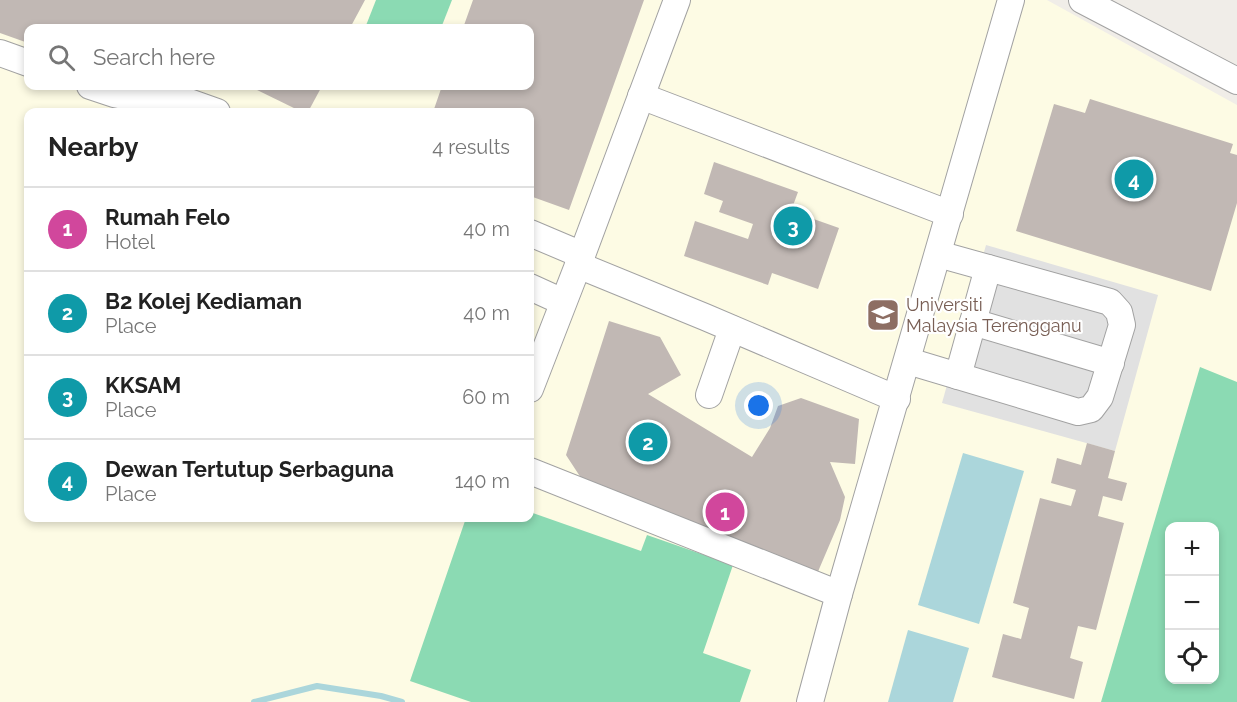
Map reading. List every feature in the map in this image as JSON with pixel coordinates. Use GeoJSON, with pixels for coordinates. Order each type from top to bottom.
{"type":"FeatureCollection","features":[{"type":"Feature","properties":{"kind":"street"},"geometry":{"type":"LineString","coordinates":[[534,378],[676,0]]}},
{"type":"Feature","properties":{"kind":"street"},"geometry":{"type":"LineString","coordinates":[[810,702],[839,594],[1011,0]]}},
{"type":"Feature","properties":{"kind":"street"},"geometry":{"type":"LineString","coordinates":[[1082,0],[1237,81]]}},
{"type":"Feature","properties":{"kind":"street"},"geometry":{"type":"LineString","coordinates":[[0,53],[24,62]]}},
{"type":"Feature","properties":{"kind":"street"},"geometry":{"type":"LineString","coordinates":[[102,90],[129,97],[168,97],[206,108]]}},
{"type":"Feature","properties":{"kind":"street"},"geometry":{"type":"LineString","coordinates":[[641,96],[950,214]]}},
{"type":"Feature","properties":{"kind":"street"},"geometry":{"type":"LineString","coordinates":[[534,235],[580,260],[732,329],[897,399]]}},
{"type":"Feature","properties":{"kind":"street"},"geometry":{"type":"LineString","coordinates":[[908,361],[1078,412],[1091,408],[1100,397],[1122,325],[1119,312],[1110,302],[938,254]]}},
{"type":"Feature","properties":{"kind":"street"},"geometry":{"type":"LineString","coordinates":[[958,376],[988,268]]}},
{"type":"Feature","properties":{"kind":"street"},"geometry":{"type":"LineString","coordinates":[[534,289],[562,302]]}},
{"type":"Feature","properties":{"kind":"street"},"geometry":{"type":"LineString","coordinates":[[973,322],[1111,363]]}},
{"type":"Feature","properties":{"kind":"street"},"geometry":{"type":"LineString","coordinates":[[709,395],[732,329]]}},
{"type":"Feature","properties":{"kind":"street"},"geometry":{"type":"LineString","coordinates":[[534,473],[839,594]]}},
{"type":"Feature","properties":{"kind":"shaded area","name":"Universiti Malaysia Terengganu"},"geometry":{"type":"Polygon","coordinates":[[[0,0],[1047,0],[1237,105],[1237,702],[0,702],[0,0]]]}},
{"type":"Feature","properties":{"kind":"shaded area"},"geometry":{"type":"Polygon","coordinates":[[[986,245],[1158,295],[1115,451],[942,403],[986,245]]]}},
{"type":"Feature","properties":{"kind":"green space"},"geometry":{"type":"Polygon","coordinates":[[[376,0],[452,0],[443,24],[367,24],[376,0]]]}},
{"type":"Feature","properties":{"kind":"green space"},"geometry":{"type":"Polygon","coordinates":[[[1200,367],[1237,382],[1237,702],[1101,702],[1200,367]]]}},
{"type":"Feature","properties":{"kind":"green space"},"geometry":{"type":"Polygon","coordinates":[[[534,513],[641,551],[647,535],[733,565],[703,653],[751,670],[740,702],[471,702],[410,681],[465,522],[534,522],[534,513]]]}},
{"type":"Feature","properties":{"kind":"water"},"geometry":{"type":"Polygon","coordinates":[[[963,453],[1024,471],[979,624],[918,605],[963,453]]]}},
{"type":"Feature","properties":{"kind":"water"},"geometry":{"type":"Polygon","coordinates":[[[908,630],[969,648],[953,702],[888,702],[908,630]]]}},
{"type":"Feature","properties":{"kind":"building"},"geometry":{"type":"Polygon","coordinates":[[[0,0],[365,0],[352,24],[24,24],[24,42],[0,33],[0,0]]]}},
{"type":"Feature","properties":{"kind":"building"},"geometry":{"type":"Polygon","coordinates":[[[473,0],[644,0],[569,210],[534,197],[534,108],[434,108],[441,90],[534,90],[534,24],[464,24],[473,0]]]}},
{"type":"Feature","properties":{"kind":"building"},"geometry":{"type":"Polygon","coordinates":[[[257,90],[320,90],[310,108],[294,108],[257,90]]]}},
{"type":"Feature","properties":{"kind":"building"},"geometry":{"type":"Polygon","coordinates":[[[1090,99],[1233,144],[1230,153],[1237,155],[1237,203],[1211,291],[1016,231],[1054,104],[1085,113],[1090,99]]]}},
{"type":"Feature","properties":{"kind":"building"},"geometry":{"type":"Polygon","coordinates":[[[714,162],[798,192],[791,211],[839,228],[818,289],[772,273],[768,285],[684,256],[695,221],[748,239],[753,224],[719,212],[723,201],[704,194],[714,162]]]}},
{"type":"Feature","properties":{"kind":"building"},"geometry":{"type":"Polygon","coordinates":[[[609,321],[660,337],[681,375],[648,394],[752,457],[770,428],[778,406],[801,398],[859,419],[855,464],[830,462],[845,497],[840,520],[814,581],[583,481],[566,455],[609,321]]]}},
{"type":"Feature","properties":{"kind":"building"},"geometry":{"type":"Polygon","coordinates":[[[1087,443],[1115,451],[1108,478],[1127,483],[1122,501],[1103,496],[1098,516],[1124,523],[1096,630],[1078,626],[1070,658],[1083,662],[1074,699],[992,677],[1003,634],[1021,639],[1029,608],[1013,603],[1040,498],[1071,506],[1076,490],[1051,483],[1057,458],[1081,465],[1087,443]]]}},
{"type":"Feature","properties":{"kind":"waterway"},"geometry":{"type":"LineString","coordinates":[[254,702],[317,686],[381,696],[402,702]]}},
{"type":"Feature","properties":{"kind":"place","name":"Dewan Tertutup Serbaguna"},"geometry":{"type":"Point","coordinates":[1134,179]}},
{"type":"Feature","properties":{"kind":"place","name":"KKSAM"},"geometry":{"type":"Point","coordinates":[793,226]}},
{"type":"Feature","properties":{"kind":"place","name":"Universiti Malaysia Terengganu"},"geometry":{"type":"Point","coordinates":[883,315]}},
{"type":"Feature","properties":{"kind":"place","name":"B2 Kolej Kediaman"},"geometry":{"type":"Point","coordinates":[648,442]}},
{"type":"Feature","properties":{"kind":"place","name":"Rumah Felo"},"geometry":{"type":"Point","coordinates":[725,512]}}]}
